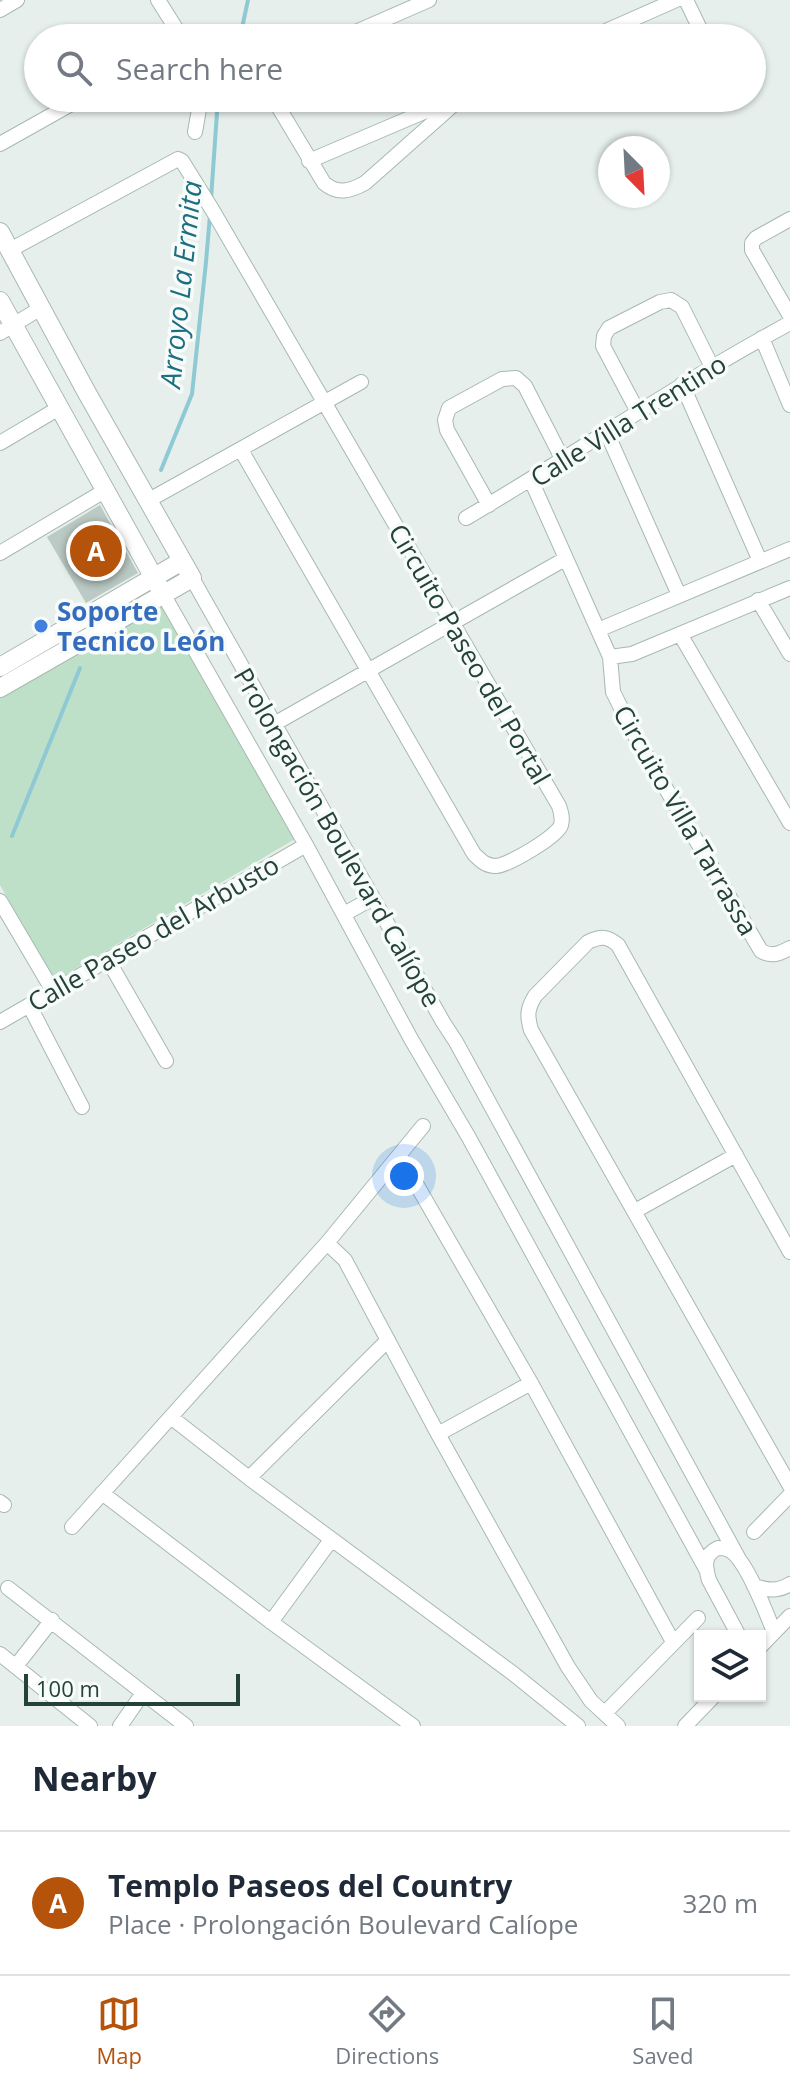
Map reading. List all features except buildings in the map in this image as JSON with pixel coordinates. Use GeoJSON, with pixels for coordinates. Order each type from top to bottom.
{"type":"FeatureCollection","features":[{"type":"Feature","properties":{"kind":"street"},"geometry":{"type":"LineString","coordinates":[[0,10],[17,0]]}},
{"type":"Feature","properties":{"kind":"street"},"geometry":{"type":"LineString","coordinates":[[158,0],[173,24]]}},
{"type":"Feature","properties":{"kind":"street"},"geometry":{"type":"LineString","coordinates":[[374,24],[429,0]]}},
{"type":"Feature","properties":{"kind":"street"},"geometry":{"type":"LineString","coordinates":[[622,24],[676,0]]}},
{"type":"Feature","properties":{"kind":"street"},"geometry":{"type":"LineString","coordinates":[[686,0],[698,24]]}},
{"type":"Feature","properties":{"kind":"street"},"geometry":{"type":"LineString","coordinates":[[0,144],[57,112]]}},
{"type":"Feature","properties":{"kind":"street"},"geometry":{"type":"LineString","coordinates":[[195,132],[199,112]]}},
{"type":"Feature","properties":{"kind":"street"},"geometry":{"type":"LineString","coordinates":[[281,112],[324,183],[332,190],[342,192],[365,183],[443,112]]}},
{"type":"Feature","properties":{"kind":"street"},"geometry":{"type":"LineString","coordinates":[[309,161],[425,112]]}},
{"type":"Feature","properties":{"kind":"street","name":"Circuito Paseo del Portal"},"geometry":{"type":"LineString","coordinates":[[10,250],[178,159],[187,167],[559,806],[561,826],[555,835],[505,864],[494,866],[483,863],[474,854],[241,450]]}},
{"type":"Feature","properties":{"kind":"street"},"geometry":{"type":"LineString","coordinates":[[790,219],[756,238],[752,250],[790,316]]}},
{"type":"Feature","properties":{"kind":"street","name":"Prolongación Boulevard Calíope"},"geometry":{"type":"LineString","coordinates":[[0,232],[87,393],[456,1042],[754,1586],[774,1632]]}},
{"type":"Feature","properties":{"kind":"street"},"geometry":{"type":"LineString","coordinates":[[638,412],[603,346],[609,328],[660,302],[671,300],[682,307],[712,367]]}},
{"type":"Feature","properties":{"kind":"street","name":"Prolongación Boulevard Calíope"},"geometry":{"type":"LineString","coordinates":[[0,301],[6,329],[59,408],[306,845],[707,1571],[736,1630]]}},
{"type":"Feature","properties":{"kind":"street"},"geometry":{"type":"LineString","coordinates":[[6,329],[41,308]]}},
{"type":"Feature","properties":{"kind":"street","name":"Calle Villa Trentino"},"geometry":{"type":"LineString","coordinates":[[466,518],[682,384],[790,323]]}},
{"type":"Feature","properties":{"kind":"street"},"geometry":{"type":"LineString","coordinates":[[762,338],[790,405]]}},
{"type":"Feature","properties":{"kind":"street"},"geometry":{"type":"LineString","coordinates":[[489,505],[447,430],[445,420],[449,408],[502,379],[516,378],[525,386],[563,460]]}},
{"type":"Feature","properties":{"kind":"street"},"geometry":{"type":"LineString","coordinates":[[149,500],[361,382]]}},
{"type":"Feature","properties":{"kind":"street"},"geometry":{"type":"LineString","coordinates":[[682,384],[760,561]]}},
{"type":"Feature","properties":{"kind":"street"},"geometry":{"type":"LineString","coordinates":[[0,443],[59,408]]}},
{"type":"Feature","properties":{"kind":"street"},"geometry":{"type":"LineString","coordinates":[[607,433],[679,595]]}},
{"type":"Feature","properties":{"kind":"street"},"geometry":{"type":"LineString","coordinates":[[531,480],[610,657],[632,654],[790,588]]}},
{"type":"Feature","properties":{"kind":"street"},"geometry":{"type":"LineString","coordinates":[[0,553],[106,490]]}},
{"type":"Feature","properties":{"kind":"street"},"geometry":{"type":"LineString","coordinates":[[598,630],[790,549]]}},
{"type":"Feature","properties":{"kind":"street"},"geometry":{"type":"LineString","coordinates":[[274,724],[565,559]]}},
{"type":"Feature","properties":{"kind":"street"},"geometry":{"type":"LineString","coordinates":[[0,667],[182,561]]}},
{"type":"Feature","properties":{"kind":"street"},"geometry":{"type":"LineString","coordinates":[[0,688],[192,578]]}},
{"type":"Feature","properties":{"kind":"street"},"geometry":{"type":"LineString","coordinates":[[758,600],[790,654]]}},
{"type":"Feature","properties":{"kind":"street"},"geometry":{"type":"LineString","coordinates":[[680,634],[790,823]]}},
{"type":"Feature","properties":{"kind":"street","name":"Circuito Villa Tarrassa"},"geometry":{"type":"LineString","coordinates":[[610,657],[613,692],[634,734],[761,951],[777,955],[790,948]]}},
{"type":"Feature","properties":{"kind":"street","name":"Calle Paseo del Arbusto"},"geometry":{"type":"LineString","coordinates":[[0,1022],[306,845]]}},
{"type":"Feature","properties":{"kind":"street"},"geometry":{"type":"LineString","coordinates":[[344,914],[373,898]]}},
{"type":"Feature","properties":{"kind":"street"},"geometry":{"type":"LineString","coordinates":[[1,904],[53,991]]}},
{"type":"Feature","properties":{"kind":"street"},"geometry":{"type":"LineString","coordinates":[[790,1252],[618,945],[610,938],[599,936],[588,942],[535,996],[529,1007],[531,1030],[790,1486]]}},
{"type":"Feature","properties":{"kind":"street"},"geometry":{"type":"LineString","coordinates":[[108,960],[166,1061]]}},
{"type":"Feature","properties":{"kind":"street"},"geometry":{"type":"LineString","coordinates":[[29,1005],[82,1107]]}},
{"type":"Feature","properties":{"kind":"street"},"geometry":{"type":"LineString","coordinates":[[72,1527],[327,1243],[423,1126]]}},
{"type":"Feature","properties":{"kind":"street"},"geometry":{"type":"LineString","coordinates":[[635,1211],[736,1155]]}},
{"type":"Feature","properties":{"kind":"street"},"geometry":{"type":"LineString","coordinates":[[400,1156],[531,1383],[673,1642]]}},
{"type":"Feature","properties":{"kind":"street"},"geometry":{"type":"LineString","coordinates":[[327,1243],[345,1260],[581,1689],[618,1726]]}},
{"type":"Feature","properties":{"kind":"street"},"geometry":{"type":"LineString","coordinates":[[249,1478],[388,1340]]}},
{"type":"Feature","properties":{"kind":"street"},"geometry":{"type":"LineString","coordinates":[[438,1434],[531,1383]]}},
{"type":"Feature","properties":{"kind":"street"},"geometry":{"type":"LineString","coordinates":[[172,1418],[515,1675],[578,1726]]}},
{"type":"Feature","properties":{"kind":"street"},"geometry":{"type":"LineString","coordinates":[[102,1493],[413,1726]]}},
{"type":"Feature","properties":{"kind":"street"},"geometry":{"type":"LineString","coordinates":[[754,1532],[790,1495]]}},
{"type":"Feature","properties":{"kind":"street"},"geometry":{"type":"LineString","coordinates":[[271,1622],[331,1540]]}},
{"type":"Feature","properties":{"kind":"street"},"geometry":{"type":"LineString","coordinates":[[707,1571],[707,1557],[718,1548],[731,1552],[740,1561]]}},
{"type":"Feature","properties":{"kind":"street"},"geometry":{"type":"LineString","coordinates":[[754,1586],[768,1590],[781,1589],[790,1584]]}},
{"type":"Feature","properties":{"kind":"street"},"geometry":{"type":"LineString","coordinates":[[8,1588],[186,1726]]}},
{"type":"Feature","properties":{"kind":"street"},"geometry":{"type":"LineString","coordinates":[[766,1641],[790,1616]]}},
{"type":"Feature","properties":{"kind":"street"},"geometry":{"type":"LineString","coordinates":[[605,1713],[698,1618]]}},
{"type":"Feature","properties":{"kind":"street"},"geometry":{"type":"LineString","coordinates":[[16,1666],[52,1620]]}},
{"type":"Feature","properties":{"kind":"street"},"geometry":{"type":"LineString","coordinates":[[0,1654],[90,1726]]}},
{"type":"Feature","properties":{"kind":"street"},"geometry":{"type":"LineString","coordinates":[[120,1726],[143,1693]]}},
{"type":"Feature","properties":{"kind":"street"},"geometry":{"type":"LineString","coordinates":[[685,1726],[708,1702]]}},
{"type":"Feature","properties":{"kind":"green space"},"geometry":{"type":"Polygon","coordinates":[[[161,601],[295,839],[55,981],[0,885],[0,693],[161,601]]]}},
{"type":"Feature","properties":{"kind":"waterway","name":"Arroyo La Ermita"},"geometry":{"type":"LineString","coordinates":[[243,24],[248,0]]}},
{"type":"Feature","properties":{"kind":"waterway","name":"Arroyo La Ermita"},"geometry":{"type":"LineString","coordinates":[[211,199],[217,112]]}},
{"type":"Feature","properties":{"kind":"waterway","name":"Arroyo La Ermita"},"geometry":{"type":"LineString","coordinates":[[161,470],[192,394],[210,215]]}},
{"type":"Feature","properties":{"kind":"waterway","name":"Arroyo La Ermita"},"geometry":{"type":"LineString","coordinates":[[12,836],[80,668]]}},
{"type":"Feature","properties":{"kind":"place","name":"Templo Paseos del Country"},"geometry":{"type":"Point","coordinates":[96,551]}},
{"type":"Feature","properties":{"kind":"place","name":"Soporte Tecnico León"},"geometry":{"type":"Point","coordinates":[41,626]}}]}
